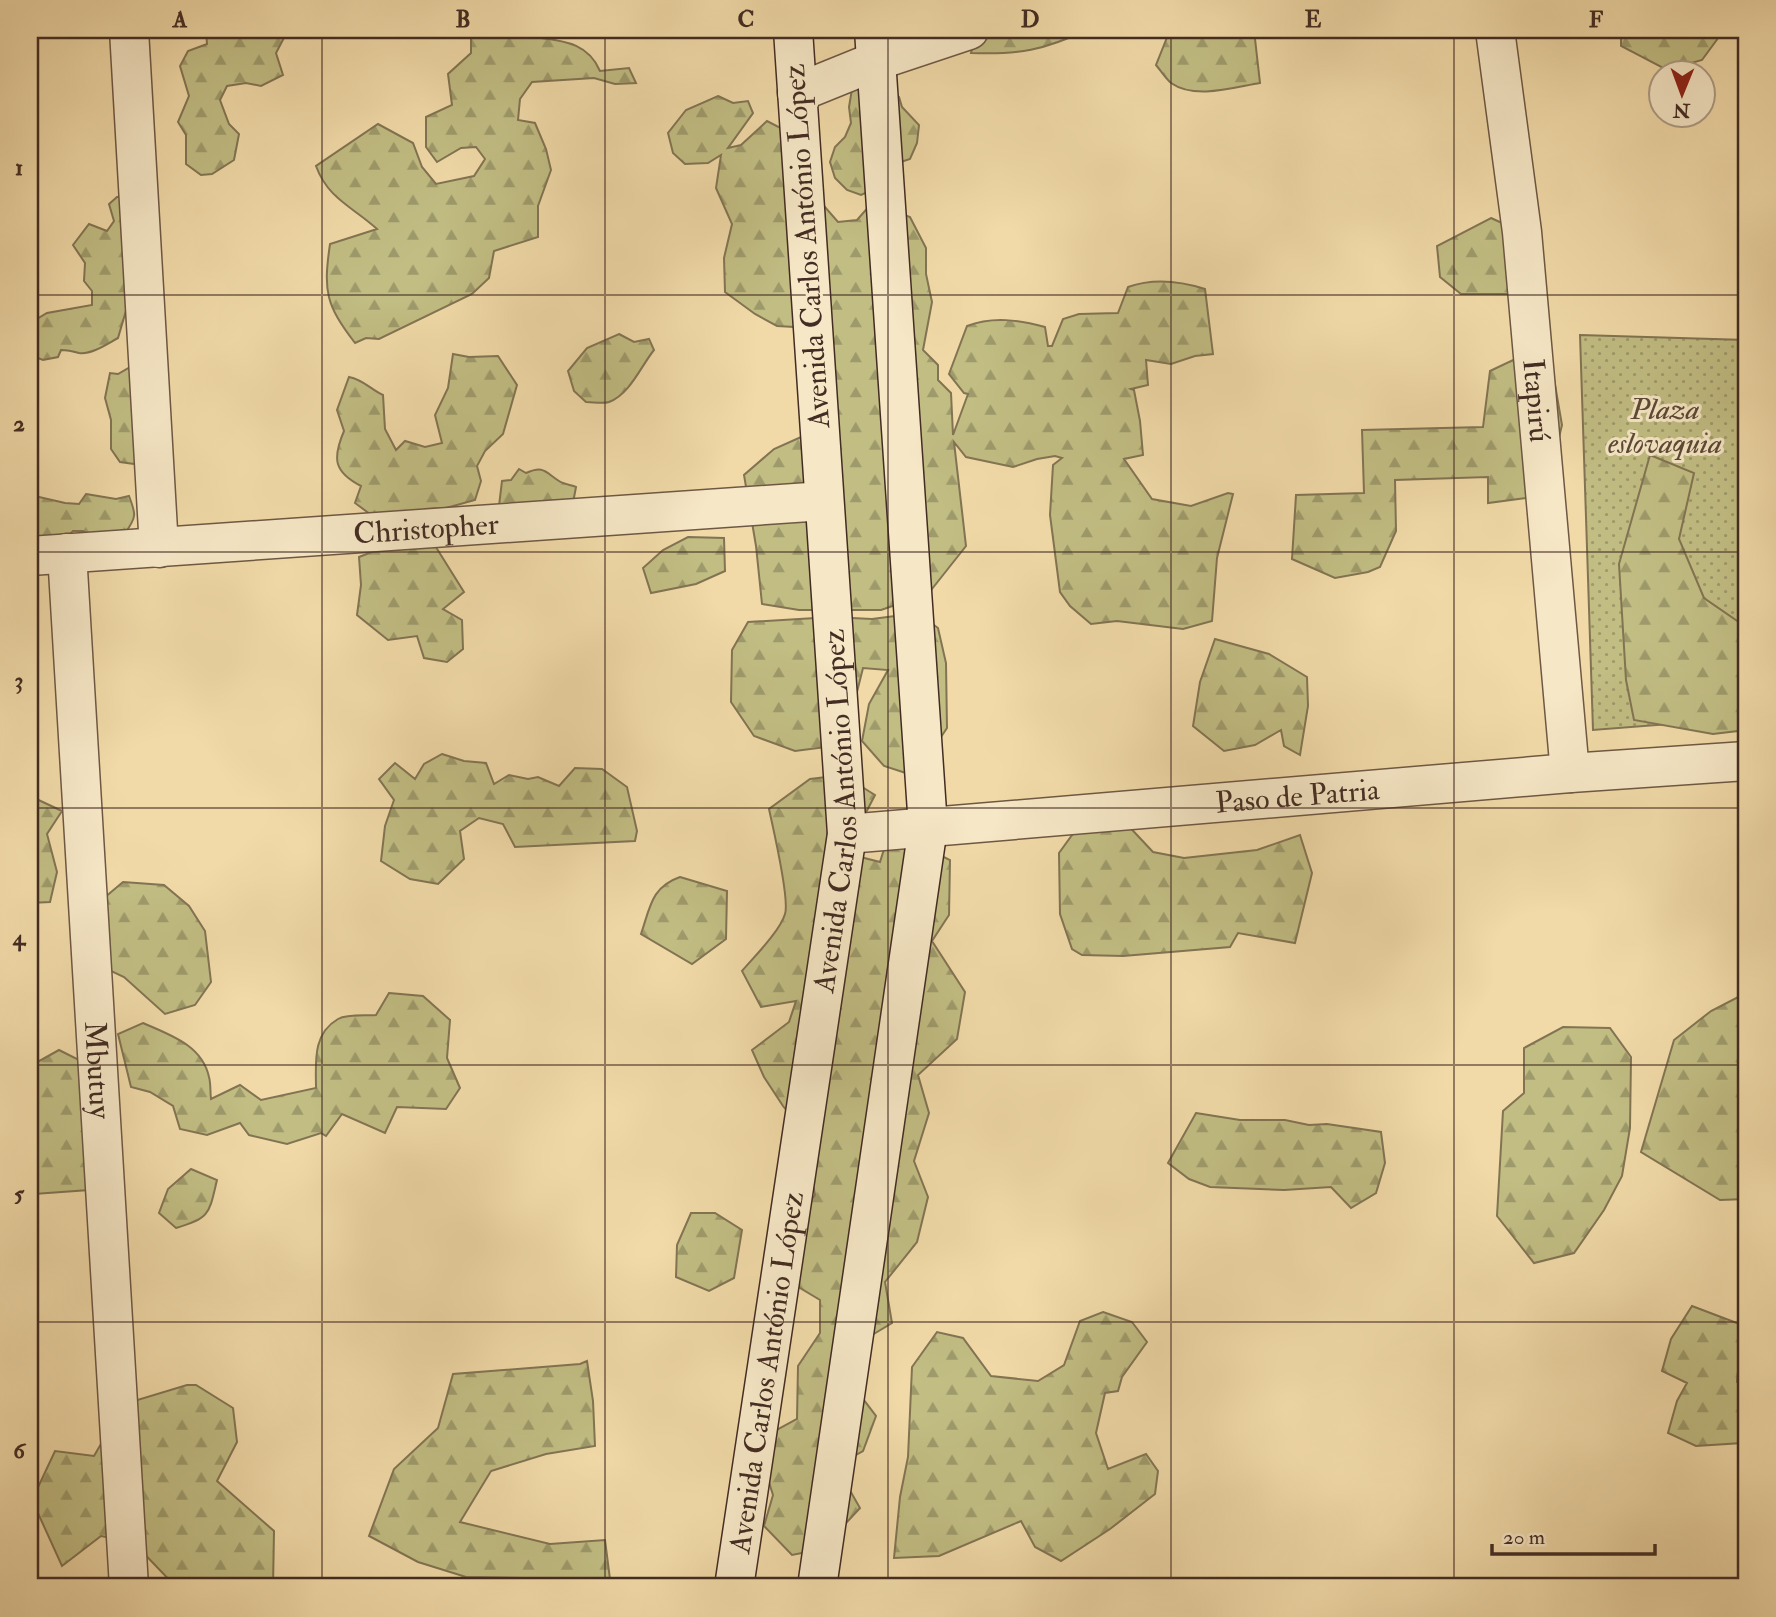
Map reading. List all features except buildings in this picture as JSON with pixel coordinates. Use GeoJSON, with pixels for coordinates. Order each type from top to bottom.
{"type":"FeatureCollection","features":[{"type":"Feature","properties":{"kind":"street"},"geometry":{"type":"LineString","coordinates":[[129,30],[159,548]]}},
{"type":"Feature","properties":{"kind":"street","name":"Avenida Carlos António López"},"geometry":{"type":"LineString","coordinates":[[734,1587],[847,834],[793,30]]}},
{"type":"Feature","properties":{"kind":"street"},"geometry":{"type":"LineString","coordinates":[[797,93],[875,46],[969,30]]}},
{"type":"Feature","properties":{"kind":"street","name":"Itapirú"},"geometry":{"type":"LineString","coordinates":[[1494,30],[1522,232],[1570,773]]}},
{"type":"Feature","properties":{"kind":"street"},"geometry":{"type":"LineString","coordinates":[[817,1587],[928,827],[875,46]]}},
{"type":"Feature","properties":{"kind":"street","name":"Christopher"},"geometry":{"type":"LineString","coordinates":[[48,554],[824,501]]}},
{"type":"Feature","properties":{"kind":"street","name":"Mbutuy"},"geometry":{"type":"LineString","coordinates":[[48,554],[130,1587]]}},
{"type":"Feature","properties":{"kind":"street","name":"Paso de Patria"},"geometry":{"type":"LineString","coordinates":[[847,834],[1570,773],[1746,761]]}},
{"type":"Feature","properties":{"kind":"green space"},"geometry":{"type":"Polygon","coordinates":[[[206,30],[287,32],[276,53],[283,75],[261,86],[246,83],[227,86],[220,100],[229,124],[239,134],[234,160],[212,174],[201,175],[186,164],[186,135],[178,122],[189,96],[180,66],[188,51],[207,44],[206,30]]]}},
{"type":"Feature","properties":{"kind":"green space"},"geometry":{"type":"Polygon","coordinates":[[[465,30],[540,30],[541,38],[568,43],[583,50],[590,55],[600,71],[629,68],[636,83],[615,84],[594,78],[532,82],[520,99],[518,120],[535,123],[551,170],[538,206],[538,237],[494,251],[489,278],[472,294],[379,339],[366,338],[355,343],[332,308],[329,297],[327,274],[330,244],[377,229],[334,195],[316,166],[378,124],[413,143],[422,167],[436,184],[474,176],[485,159],[476,147],[461,148],[437,162],[426,147],[426,117],[452,105],[448,74],[471,53],[471,33],[465,30]]]}},
{"type":"Feature","properties":{"kind":"green space"},"geometry":{"type":"Polygon","coordinates":[[[976,30],[1087,30],[1031,50],[971,53],[976,30]]]}},
{"type":"Feature","properties":{"kind":"green space"},"geometry":{"type":"Polygon","coordinates":[[[1170,30],[1254,30],[1260,83],[1203,92],[1181,88],[1171,83],[1156,65],[1170,30]]]}},
{"type":"Feature","properties":{"kind":"green space"},"geometry":{"type":"Polygon","coordinates":[[[1621,30],[1724,30],[1702,60],[1648,60],[1621,46],[1621,30]]]}},
{"type":"Feature","properties":{"kind":"green space"},"geometry":{"type":"Polygon","coordinates":[[[870,78],[899,97],[902,107],[919,125],[917,143],[910,159],[886,167],[870,191],[861,195],[847,190],[835,178],[830,162],[835,147],[845,137],[851,123],[849,107],[852,89],[870,78]]]}},
{"type":"Feature","properties":{"kind":"green space"},"geometry":{"type":"Polygon","coordinates":[[[718,96],[733,103],[748,101],[753,113],[728,148],[741,145],[767,121],[800,138],[824,206],[838,222],[857,220],[872,203],[910,217],[926,248],[926,274],[932,302],[923,350],[938,365],[938,380],[951,393],[953,435],[968,394],[964,393],[949,374],[967,326],[996,320],[1045,327],[1048,346],[1052,346],[1063,319],[1079,314],[1118,313],[1128,287],[1147,282],[1166,282],[1205,289],[1213,354],[1195,356],[1171,364],[1146,360],[1148,385],[1131,389],[1134,390],[1140,421],[1143,455],[1124,459],[1152,499],[1191,506],[1228,493],[1233,494],[1217,558],[1212,621],[1183,629],[1117,621],[1091,624],[1070,606],[1060,592],[1050,515],[1053,465],[1062,458],[1055,456],[1037,459],[1013,467],[966,457],[954,442],[966,546],[928,594],[881,610],[799,610],[762,604],[744,475],[774,449],[819,429],[812,328],[777,326],[725,292],[724,258],[732,224],[716,188],[721,155],[708,163],[685,164],[673,153],[668,133],[686,110],[718,96]]]}},
{"type":"Feature","properties":{"kind":"green space"},"geometry":{"type":"Polygon","coordinates":[[[129,196],[130,297],[118,338],[89,352],[61,350],[58,357],[43,360],[30,355],[30,323],[47,313],[92,305],[92,291],[84,281],[85,263],[73,245],[89,224],[107,231],[114,221],[109,204],[117,197],[129,196]]]}},
{"type":"Feature","properties":{"kind":"green space"},"geometry":{"type":"Polygon","coordinates":[[[1491,218],[1522,232],[1508,294],[1461,294],[1440,277],[1437,246],[1491,218]]]}},
{"type":"Feature","properties":{"kind":"green space"},"geometry":{"type":"Polygon","coordinates":[[[619,334],[634,342],[649,339],[654,350],[623,393],[607,403],[586,402],[574,391],[568,371],[587,348],[619,334]]]}},
{"type":"Feature","properties":{"kind":"green space","name":"Plaza eslovaquia"},"geometry":{"type":"Polygon","coordinates":[[[1580,335],[1746,340],[1746,718],[1593,730],[1580,335]]]}},
{"type":"Feature","properties":{"kind":"green space"},"geometry":{"type":"Polygon","coordinates":[[[453,354],[469,357],[498,356],[517,385],[503,434],[485,451],[477,466],[481,481],[475,500],[446,508],[425,509],[393,531],[355,503],[361,486],[345,475],[338,464],[338,449],[344,431],[337,410],[349,377],[354,378],[383,395],[385,429],[396,450],[405,441],[425,447],[442,443],[435,415],[448,388],[453,354]]]}},
{"type":"Feature","properties":{"kind":"green space"},"geometry":{"type":"Polygon","coordinates":[[[1515,359],[1554,379],[1562,425],[1553,462],[1533,497],[1488,503],[1488,477],[1395,480],[1396,531],[1380,567],[1335,578],[1292,559],[1296,495],[1364,493],[1362,430],[1483,427],[1490,371],[1515,359]]]}},
{"type":"Feature","properties":{"kind":"green space"},"geometry":{"type":"Polygon","coordinates":[[[132,366],[139,462],[134,464],[120,462],[111,449],[111,420],[105,398],[110,373],[118,374],[132,366]]]}},
{"type":"Feature","properties":{"kind":"green space"},"geometry":{"type":"Polygon","coordinates":[[[1650,455],[1694,473],[1679,539],[1704,598],[1746,627],[1746,730],[1713,734],[1634,720],[1626,680],[1619,564],[1650,455]]]}},
{"type":"Feature","properties":{"kind":"green space"},"geometry":{"type":"Polygon","coordinates":[[[519,469],[526,473],[544,471],[561,482],[576,487],[572,508],[499,506],[502,481],[511,480],[519,469]]]}},
{"type":"Feature","properties":{"kind":"green space"},"geometry":{"type":"Polygon","coordinates":[[[86,494],[116,499],[129,496],[134,515],[125,533],[94,538],[83,531],[73,531],[67,537],[30,539],[30,499],[35,496],[79,504],[86,494]]]}},
{"type":"Feature","properties":{"kind":"green space"},"geometry":{"type":"Polygon","coordinates":[[[688,537],[724,538],[725,571],[696,584],[651,593],[643,568],[663,550],[688,537]]]}},
{"type":"Feature","properties":{"kind":"green space"},"geometry":{"type":"Polygon","coordinates":[[[434,544],[464,592],[443,609],[462,620],[463,649],[447,662],[424,658],[417,636],[388,640],[357,615],[361,585],[359,557],[390,545],[434,544]]]}},
{"type":"Feature","properties":{"kind":"green space"},"geometry":{"type":"Polygon","coordinates":[[[918,613],[938,628],[946,663],[947,728],[912,775],[884,766],[862,741],[869,704],[888,670],[863,668],[841,745],[795,751],[754,736],[731,702],[732,650],[748,622],[832,617],[872,619],[918,613]]]}},
{"type":"Feature","properties":{"kind":"green space"},"geometry":{"type":"Polygon","coordinates":[[[1215,639],[1269,654],[1307,677],[1308,706],[1300,755],[1284,746],[1281,730],[1255,745],[1224,751],[1193,726],[1200,682],[1215,639]]]}},
{"type":"Feature","properties":{"kind":"green space"},"geometry":{"type":"Polygon","coordinates":[[[442,754],[464,761],[486,763],[494,784],[509,775],[528,779],[538,777],[559,786],[575,768],[602,769],[627,787],[637,831],[635,841],[515,847],[503,824],[479,818],[460,831],[464,859],[438,884],[410,879],[381,861],[385,826],[394,800],[379,779],[395,763],[415,779],[424,764],[442,754]]]}},
{"type":"Feature","properties":{"kind":"green space"},"geometry":{"type":"Polygon","coordinates":[[[843,775],[875,795],[845,853],[880,862],[890,830],[950,860],[949,915],[932,941],[965,992],[957,1039],[918,1075],[929,1113],[914,1161],[928,1197],[917,1242],[885,1282],[892,1323],[852,1347],[848,1379],[876,1416],[863,1451],[836,1466],[860,1508],[822,1549],[792,1555],[764,1526],[773,1495],[756,1441],[797,1419],[798,1366],[820,1333],[820,1300],[780,1276],[787,1232],[815,1195],[803,1131],[764,1077],[752,1050],[789,1022],[796,1001],[761,1007],[742,971],[772,936],[785,914],[783,879],[769,809],[810,779],[843,775]]]}},
{"type":"Feature","properties":{"kind":"green space"},"geometry":{"type":"Polygon","coordinates":[[[30,796],[62,811],[47,834],[57,872],[50,902],[30,903],[30,796]]]}},
{"type":"Feature","properties":{"kind":"green space"},"geometry":{"type":"Polygon","coordinates":[[[1122,819],[1153,852],[1184,858],[1257,850],[1300,835],[1312,873],[1295,943],[1238,933],[1230,947],[1123,956],[1082,955],[1072,949],[1060,914],[1059,853],[1075,831],[1122,819]]]}},
{"type":"Feature","properties":{"kind":"green space"},"geometry":{"type":"Polygon","coordinates":[[[680,877],[727,891],[726,939],[692,964],[641,934],[657,893],[670,881],[680,877]]]}},
{"type":"Feature","properties":{"kind":"green space"},"geometry":{"type":"Polygon","coordinates":[[[123,882],[164,885],[189,906],[205,931],[211,982],[195,1005],[165,1014],[124,977],[94,963],[104,898],[123,882]]]}},
{"type":"Feature","properties":{"kind":"green space"},"geometry":{"type":"Polygon","coordinates":[[[389,993],[423,996],[450,1020],[447,1058],[460,1088],[446,1109],[397,1107],[385,1133],[342,1114],[326,1136],[321,1133],[287,1144],[249,1135],[240,1123],[207,1135],[180,1129],[173,1106],[150,1092],[131,1087],[118,1034],[143,1023],[184,1042],[200,1057],[209,1077],[211,1099],[240,1085],[261,1100],[316,1088],[317,1050],[330,1025],[342,1017],[376,1015],[389,993]]]}},
{"type":"Feature","properties":{"kind":"green space"},"geometry":{"type":"Polygon","coordinates":[[[1746,993],[1746,1199],[1720,1200],[1641,1152],[1674,1040],[1711,1011],[1746,993]]]}},
{"type":"Feature","properties":{"kind":"green space"},"geometry":{"type":"Polygon","coordinates":[[[1563,1027],[1610,1028],[1631,1057],[1630,1128],[1622,1176],[1604,1210],[1574,1253],[1534,1263],[1497,1216],[1503,1111],[1524,1093],[1524,1048],[1563,1027]]]}},
{"type":"Feature","properties":{"kind":"green space"},"geometry":{"type":"Polygon","coordinates":[[[59,1050],[101,1071],[89,1190],[34,1194],[30,1192],[30,1066],[59,1050]]]}},
{"type":"Feature","properties":{"kind":"green space"},"geometry":{"type":"Polygon","coordinates":[[[1196,1113],[1240,1120],[1285,1120],[1381,1132],[1385,1163],[1376,1193],[1351,1208],[1331,1187],[1284,1190],[1210,1187],[1189,1179],[1168,1163],[1196,1113]]]}},
{"type":"Feature","properties":{"kind":"green space"},"geometry":{"type":"Polygon","coordinates":[[[191,1169],[217,1180],[206,1213],[196,1221],[176,1228],[159,1213],[168,1189],[191,1169]]]}},
{"type":"Feature","properties":{"kind":"green space"},"geometry":{"type":"Polygon","coordinates":[[[691,1213],[715,1213],[742,1230],[734,1278],[709,1291],[676,1277],[677,1245],[691,1213]]]}},
{"type":"Feature","properties":{"kind":"green space"},"geometry":{"type":"Polygon","coordinates":[[[1692,1306],[1742,1325],[1737,1382],[1746,1386],[1742,1443],[1696,1446],[1668,1433],[1677,1401],[1687,1383],[1662,1371],[1671,1339],[1692,1306]]]}},
{"type":"Feature","properties":{"kind":"green space"},"geometry":{"type":"Polygon","coordinates":[[[1103,1312],[1132,1322],[1147,1342],[1122,1377],[1118,1391],[1105,1393],[1096,1433],[1108,1469],[1146,1454],[1158,1471],[1155,1494],[1110,1529],[1061,1561],[1035,1547],[1021,1521],[939,1556],[894,1558],[900,1497],[908,1457],[912,1367],[937,1332],[963,1338],[991,1376],[1038,1381],[1064,1365],[1080,1321],[1103,1312]]]}},
{"type":"Feature","properties":{"kind":"green space"},"geometry":{"type":"Polygon","coordinates":[[[587,1361],[593,1401],[595,1446],[546,1454],[491,1471],[460,1522],[550,1544],[605,1540],[611,1587],[524,1587],[523,1578],[466,1577],[418,1562],[369,1536],[394,1469],[438,1428],[453,1374],[580,1364],[587,1361]]]}},
{"type":"Feature","properties":{"kind":"green space"},"geometry":{"type":"Polygon","coordinates":[[[187,1385],[196,1385],[233,1408],[237,1442],[217,1481],[274,1531],[273,1587],[176,1587],[133,1542],[101,1536],[62,1566],[32,1500],[55,1451],[94,1456],[124,1404],[187,1385]]]}}]}
